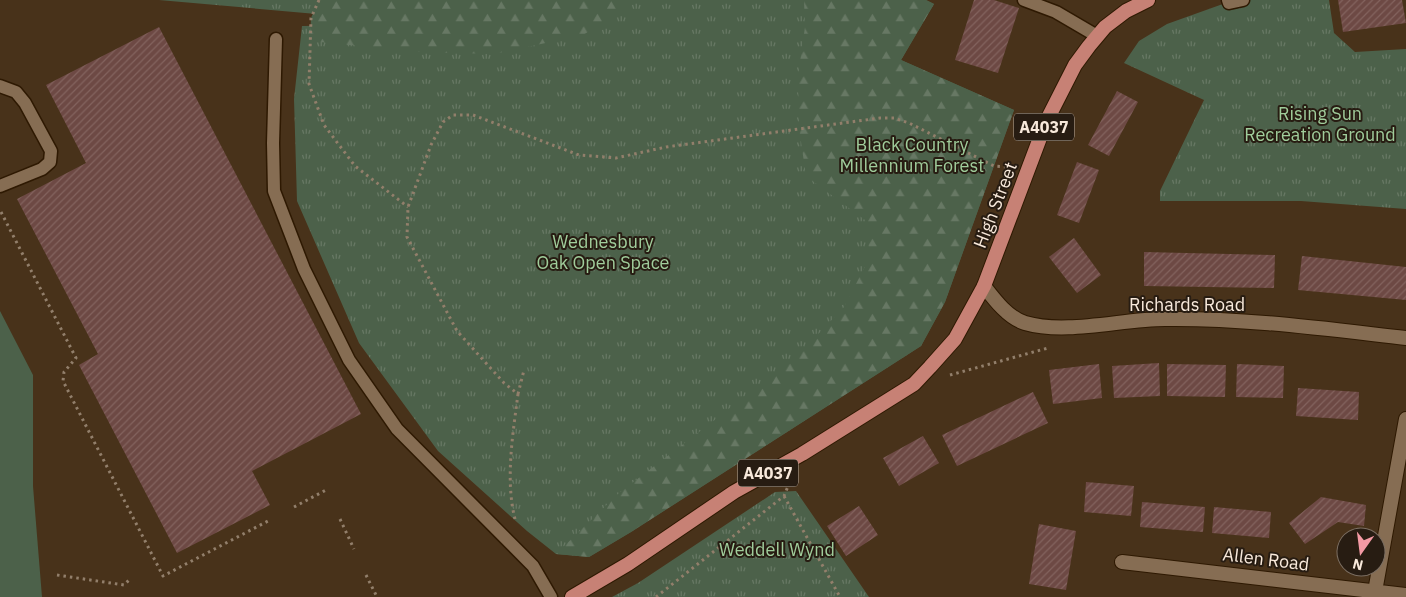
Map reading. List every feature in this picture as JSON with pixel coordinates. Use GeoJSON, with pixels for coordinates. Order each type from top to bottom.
{"type":"FeatureCollection","features":[{"type":"Feature","properties":{"kind":"main road","name":"High Street"},"geometry":{"type":"LineString","coordinates":[[802,454],[914,384],[955,339],[984,286],[1046,122],[1075,65],[1097,36],[1126,11],[1148,0]]}},
{"type":"Feature","properties":{"kind":"main road","name":"A4037"},"geometry":{"type":"LineString","coordinates":[[572,597],[628,564],[734,492],[802,454]]}},
{"type":"Feature","properties":{"kind":"street","name":"Richards Road"},"geometry":{"type":"LineString","coordinates":[[984,286],[1000,307],[1024,323],[1049,328],[1163,319],[1216,320],[1274,323],[1406,338]]}},
{"type":"Feature","properties":{"kind":"street"},"geometry":{"type":"LineString","coordinates":[[1375,594],[1406,419]]}},
{"type":"Feature","properties":{"kind":"street","name":"Allen Road"},"geometry":{"type":"LineString","coordinates":[[1122,562],[1375,594],[1406,595]]}},
{"type":"Feature","properties":{"kind":"lane"},"geometry":{"type":"LineString","coordinates":[[1024,0],[1056,12],[1097,36]]}},
{"type":"Feature","properties":{"kind":"lane"},"geometry":{"type":"LineString","coordinates":[[1228,0],[1229,3],[1242,0]]}},
{"type":"Feature","properties":{"kind":"lane"},"geometry":{"type":"LineString","coordinates":[[276,39],[273,143],[274,191],[308,278],[349,360],[396,429],[533,566],[551,597]]}},
{"type":"Feature","properties":{"kind":"lane"},"geometry":{"type":"LineString","coordinates":[[0,86],[16,92],[25,103],[51,150],[50,162],[42,169],[0,186]]}},
{"type":"Feature","properties":{"kind":"path"},"geometry":{"type":"LineString","coordinates":[[319,0],[310,18],[309,84],[324,125],[355,166],[408,207]]}},
{"type":"Feature","properties":{"kind":"path"},"geometry":{"type":"LineString","coordinates":[[518,394],[504,383],[457,331],[407,237],[408,207],[431,145],[443,122],[453,115],[473,116],[579,154],[616,158],[666,146],[880,118],[894,118],[909,123],[994,166],[1029,168]]}},
{"type":"Feature","properties":{"kind":"path"},"geometry":{"type":"LineString","coordinates":[[1,212],[76,358],[64,372],[63,381],[163,576],[268,521]]}},
{"type":"Feature","properties":{"kind":"path"},"geometry":{"type":"LineString","coordinates":[[948,376],[1052,347]]}},
{"type":"Feature","properties":{"kind":"path"},"geometry":{"type":"LineString","coordinates":[[516,521],[511,503],[512,447],[518,394],[524,370]]}},
{"type":"Feature","properties":{"kind":"path"},"geometry":{"type":"LineString","coordinates":[[656,597],[784,496],[802,454]]}},
{"type":"Feature","properties":{"kind":"path"},"geometry":{"type":"LineString","coordinates":[[294,507],[326,490]]}},
{"type":"Feature","properties":{"kind":"path"},"geometry":{"type":"LineString","coordinates":[[784,496],[840,597]]}},
{"type":"Feature","properties":{"kind":"path"},"geometry":{"type":"LineString","coordinates":[[340,519],[354,549]]}},
{"type":"Feature","properties":{"kind":"path"},"geometry":{"type":"LineString","coordinates":[[57,575],[124,585],[130,578]]}},
{"type":"Feature","properties":{"kind":"path"},"geometry":{"type":"LineString","coordinates":[[366,575],[377,597]]}},
{"type":"Feature","properties":{"kind":"green space","name":"Wednesbury Oak Open Space"},"geometry":{"type":"Polygon","coordinates":[[[159,0],[926,0],[934,4],[901,60],[1014,110],[945,302],[921,346],[589,557],[556,554],[527,531],[438,451],[359,343],[297,201],[294,99],[302,26],[430,24],[159,0]]]}},
{"type":"Feature","properties":{"kind":"green space"},"geometry":{"type":"Polygon","coordinates":[[[319,0],[639,0],[583,35],[494,54],[420,52],[310,41],[311,18],[319,0]]]}},
{"type":"Feature","properties":{"kind":"green space","name":"Black Country Millennium Forest"},"geometry":{"type":"Polygon","coordinates":[[[804,0],[926,0],[934,4],[901,60],[1014,110],[945,302],[921,346],[589,557],[556,554],[619,493],[806,347],[844,307],[870,257],[865,220],[806,176],[799,128],[798,76],[805,27],[804,0]]]}},
{"type":"Feature","properties":{"kind":"green space","name":"Rising Sun Recreation Ground"},"geometry":{"type":"Polygon","coordinates":[[[1234,0],[1329,0],[1334,33],[1355,52],[1406,49],[1406,209],[1301,201],[1160,201],[1160,191],[1204,100],[1124,63],[1139,41],[1167,24],[1234,0]]]}},
{"type":"Feature","properties":{"kind":"green space"},"geometry":{"type":"Polygon","coordinates":[[[0,311],[33,375],[33,486],[42,597],[0,597],[0,311]]]}},
{"type":"Feature","properties":{"kind":"green space","name":"Weddell Wynd"},"geometry":{"type":"Polygon","coordinates":[[[796,491],[869,597],[612,597],[638,583],[775,492],[796,491]]]}},
{"type":"Feature","properties":{"kind":"building"},"geometry":{"type":"Polygon","coordinates":[[[974,0],[994,0],[1019,8],[998,73],[955,60],[974,0]]]}},
{"type":"Feature","properties":{"kind":"building"},"geometry":{"type":"Polygon","coordinates":[[[1338,0],[1402,0],[1406,23],[1343,32],[1338,0]]]}},
{"type":"Feature","properties":{"kind":"building"},"geometry":{"type":"Polygon","coordinates":[[[159,27],[361,414],[252,471],[270,505],[177,553],[79,365],[98,354],[17,199],[86,163],[46,85],[159,27]]]}},
{"type":"Feature","properties":{"kind":"building"},"geometry":{"type":"Polygon","coordinates":[[[1117,91],[1138,102],[1109,156],[1088,145],[1117,91]]]}},
{"type":"Feature","properties":{"kind":"building"},"geometry":{"type":"Polygon","coordinates":[[[1077,162],[1099,170],[1079,223],[1057,215],[1077,162]]]}},
{"type":"Feature","properties":{"kind":"building"},"geometry":{"type":"Polygon","coordinates":[[[1074,238],[1101,275],[1077,293],[1049,257],[1074,238]]]}},
{"type":"Feature","properties":{"kind":"building"},"geometry":{"type":"Polygon","coordinates":[[[1144,252],[1275,255],[1274,288],[1144,286],[1144,252]]]}},
{"type":"Feature","properties":{"kind":"building"},"geometry":{"type":"Polygon","coordinates":[[[1302,256],[1406,267],[1406,300],[1298,290],[1302,256]]]}},
{"type":"Feature","properties":{"kind":"building"},"geometry":{"type":"Polygon","coordinates":[[[1159,363],[1160,396],[1114,398],[1112,366],[1159,363]]]}},
{"type":"Feature","properties":{"kind":"building"},"geometry":{"type":"Polygon","coordinates":[[[1099,364],[1102,398],[1053,404],[1049,370],[1099,364]]]}},
{"type":"Feature","properties":{"kind":"building"},"geometry":{"type":"Polygon","coordinates":[[[1167,364],[1226,365],[1225,397],[1167,396],[1167,364]]]}},
{"type":"Feature","properties":{"kind":"building"},"geometry":{"type":"Polygon","coordinates":[[[1237,364],[1284,366],[1283,398],[1236,397],[1237,364]]]}},
{"type":"Feature","properties":{"kind":"building"},"geometry":{"type":"Polygon","coordinates":[[[1298,388],[1359,392],[1358,420],[1296,416],[1298,388]]]}},
{"type":"Feature","properties":{"kind":"building"},"geometry":{"type":"Polygon","coordinates":[[[1033,392],[1048,423],[957,466],[942,435],[1033,392]]]}},
{"type":"Feature","properties":{"kind":"building"},"geometry":{"type":"Polygon","coordinates":[[[923,436],[939,463],[899,486],[883,458],[923,436]]]}},
{"type":"Feature","properties":{"kind":"building"},"geometry":{"type":"Polygon","coordinates":[[[1086,482],[1134,486],[1131,516],[1084,512],[1086,482]]]}},
{"type":"Feature","properties":{"kind":"building"},"geometry":{"type":"Polygon","coordinates":[[[1321,497],[1366,505],[1364,526],[1338,522],[1305,544],[1289,523],[1321,497]]]}},
{"type":"Feature","properties":{"kind":"building"},"geometry":{"type":"Polygon","coordinates":[[[1142,502],[1205,507],[1203,532],[1140,527],[1142,502]]]}},
{"type":"Feature","properties":{"kind":"building"},"geometry":{"type":"Polygon","coordinates":[[[859,506],[878,535],[846,556],[827,526],[859,506]]]}},
{"type":"Feature","properties":{"kind":"building"},"geometry":{"type":"Polygon","coordinates":[[[1214,507],[1271,512],[1269,538],[1212,533],[1214,507]]]}},
{"type":"Feature","properties":{"kind":"building"},"geometry":{"type":"Polygon","coordinates":[[[1039,524],[1076,531],[1066,590],[1029,584],[1039,524]]]}}]}
